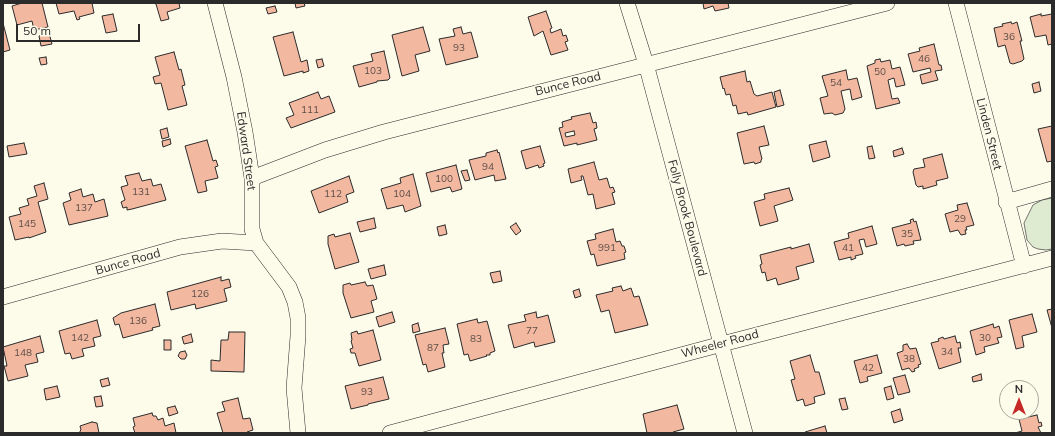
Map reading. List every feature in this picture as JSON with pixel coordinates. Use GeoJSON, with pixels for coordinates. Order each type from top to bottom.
{"type":"FeatureCollection","features":[{"type":"Feature","properties":{"kind":"street","name":"Edward Street"},"geometry":{"type":"LineString","coordinates":[[215,3],[240,104],[245,132],[252,178],[252,229],[256,243],[289,287],[295,302],[298,318],[298,336],[294,388],[298,433]]}},
{"type":"Feature","properties":{"kind":"street","name":"Folly Brook Boulevard"},"geometry":{"type":"LineString","coordinates":[[627,3],[646,64],[745,433]]}},
{"type":"Feature","properties":{"kind":"street","name":"Bunce Road"},"geometry":{"type":"LineString","coordinates":[[252,178],[325,150],[384,132],[887,3]]}},
{"type":"Feature","properties":{"kind":"street","name":"Linden Street"},"geometry":{"type":"LineString","coordinates":[[956,3],[1006,202],[1024,266]]}},
{"type":"Feature","properties":{"kind":"street"},"geometry":{"type":"LineString","coordinates":[[1006,202],[1052,189]]}},
{"type":"Feature","properties":{"kind":"street","name":"Bunce Road"},"geometry":{"type":"LineString","coordinates":[[3,297],[180,247],[222,241],[256,243]]}},
{"type":"Feature","properties":{"kind":"street","name":"Wheeler Road"},"geometry":{"type":"LineString","coordinates":[[390,433],[1052,258]]}},
{"type":"Feature","properties":{"kind":"green space"},"geometry":{"type":"Polygon","coordinates":[[[1052,198],[1052,249],[1038,249],[1033,247],[1027,240],[1024,223],[1033,205],[1042,200],[1052,198]]]}},
{"type":"Feature","properties":{"kind":"building"},"geometry":{"type":"Polygon","coordinates":[[[22,3],[42,3],[48,27],[34,30],[32,21],[17,25],[12,6],[22,3]]]}},
{"type":"Feature","properties":{"kind":"building"},"geometry":{"type":"Polygon","coordinates":[[[56,3],[92,3],[94,13],[79,17],[80,19],[77,20],[74,11],[59,14],[56,3]]]}},
{"type":"Feature","properties":{"kind":"building"},"geometry":{"type":"Polygon","coordinates":[[[154,3],[179,3],[180,8],[167,12],[169,19],[161,21],[156,4],[154,3]]]}},
{"type":"Feature","properties":{"kind":"building"},"geometry":{"type":"Polygon","coordinates":[[[295,3],[304,3],[305,6],[296,8],[295,3]]]}},
{"type":"Feature","properties":{"kind":"building"},"geometry":{"type":"Polygon","coordinates":[[[703,3],[728,3],[729,8],[715,11],[713,6],[704,9],[703,3]]]}},
{"type":"Feature","properties":{"kind":"building"},"geometry":{"type":"Polygon","coordinates":[[[275,6],[277,12],[268,14],[266,8],[275,6]]]}},
{"type":"Feature","properties":{"kind":"building"},"geometry":{"type":"Polygon","coordinates":[[[546,11],[552,28],[550,29],[551,33],[561,29],[563,36],[566,35],[568,41],[565,42],[568,50],[551,55],[543,31],[534,36],[528,17],[546,11]]]}},
{"type":"Feature","properties":{"kind":"building"},"geometry":{"type":"Polygon","coordinates":[[[113,14],[117,31],[106,33],[102,16],[113,14]]]}},
{"type":"Feature","properties":{"kind":"building"},"geometry":{"type":"Polygon","coordinates":[[[1041,14],[1041,16],[1052,14],[1052,44],[1048,45],[1046,35],[1035,37],[1030,17],[1041,14]]]}},
{"type":"Feature","properties":{"kind":"building"},"geometry":{"type":"Polygon","coordinates":[[[1011,22],[1012,24],[1017,22],[1022,41],[1020,41],[1024,59],[1013,64],[1010,63],[1005,45],[998,47],[994,28],[1011,22]]]}},
{"type":"Feature","properties":{"kind":"building"},"geometry":{"type":"Polygon","coordinates":[[[3,23],[10,50],[3,52],[3,23]]]}},
{"type":"Feature","properties":{"kind":"building"},"geometry":{"type":"Polygon","coordinates":[[[423,27],[430,51],[415,55],[419,71],[402,76],[392,35],[423,27]]]}},
{"type":"Feature","properties":{"kind":"building"},"geometry":{"type":"Polygon","coordinates":[[[461,27],[463,34],[471,32],[478,57],[446,65],[439,39],[455,36],[453,29],[461,27]]]}},
{"type":"Feature","properties":{"kind":"building"},"geometry":{"type":"Polygon","coordinates":[[[293,32],[301,62],[307,60],[309,71],[284,76],[273,37],[293,32]]]}},
{"type":"Feature","properties":{"kind":"building"},"geometry":{"type":"Polygon","coordinates":[[[49,33],[52,44],[41,46],[39,36],[49,33]]]}},
{"type":"Feature","properties":{"kind":"building"},"geometry":{"type":"Polygon","coordinates":[[[934,44],[939,65],[941,65],[942,70],[935,71],[938,80],[922,84],[920,75],[931,72],[930,68],[913,72],[908,54],[920,51],[919,48],[934,44]]]}},
{"type":"Feature","properties":{"kind":"building"},"geometry":{"type":"Polygon","coordinates":[[[384,51],[390,78],[388,80],[377,81],[359,87],[353,66],[373,61],[371,54],[384,51]]]}},
{"type":"Feature","properties":{"kind":"building"},"geometry":{"type":"Polygon","coordinates":[[[174,52],[179,70],[181,69],[185,85],[182,86],[187,105],[168,110],[161,83],[155,84],[153,77],[160,75],[155,57],[174,52]]]}},
{"type":"Feature","properties":{"kind":"building"},"geometry":{"type":"Polygon","coordinates":[[[46,57],[47,64],[41,65],[39,58],[46,57]]]}},
{"type":"Feature","properties":{"kind":"building"},"geometry":{"type":"Polygon","coordinates":[[[322,59],[324,66],[318,68],[316,60],[322,59]]]}},
{"type":"Feature","properties":{"kind":"building"},"geometry":{"type":"Polygon","coordinates":[[[880,59],[881,62],[890,60],[892,69],[900,67],[905,85],[896,87],[894,78],[888,80],[892,99],[898,98],[900,103],[876,109],[867,66],[875,63],[875,60],[880,59]]]}},
{"type":"Feature","properties":{"kind":"building"},"geometry":{"type":"Polygon","coordinates":[[[846,70],[848,80],[857,78],[862,97],[852,100],[850,89],[841,91],[845,109],[843,113],[835,115],[832,113],[824,114],[820,98],[828,96],[822,76],[846,70]]]}},
{"type":"Feature","properties":{"kind":"building"},"geometry":{"type":"Polygon","coordinates":[[[745,71],[747,82],[750,81],[754,94],[757,96],[772,92],[776,107],[748,115],[747,112],[738,114],[736,105],[733,106],[730,94],[726,95],[724,88],[723,89],[720,77],[745,71]]]}},
{"type":"Feature","properties":{"kind":"building"},"geometry":{"type":"Polygon","coordinates":[[[1039,82],[1041,91],[1034,93],[1032,84],[1039,82]]]}},
{"type":"Feature","properties":{"kind":"building"},"geometry":{"type":"Polygon","coordinates":[[[780,90],[784,105],[777,107],[774,92],[780,90]]]}},
{"type":"Feature","properties":{"kind":"building"},"geometry":{"type":"Polygon","coordinates":[[[318,92],[321,99],[329,96],[335,112],[291,128],[286,118],[294,115],[289,103],[318,92]]]}},
{"type":"Feature","properties":{"kind":"building"},"geometry":{"type":"Polygon","coordinates":[[[590,113],[593,123],[596,122],[597,128],[594,129],[597,140],[577,145],[577,143],[564,146],[559,128],[563,127],[562,122],[572,119],[571,117],[590,113]],[[574,131],[565,133],[566,137],[575,135],[574,131]]]}},
{"type":"Feature","properties":{"kind":"building"},"geometry":{"type":"Polygon","coordinates":[[[764,126],[769,145],[759,147],[762,159],[761,162],[755,164],[754,162],[744,164],[737,133],[764,126]]]}},
{"type":"Feature","properties":{"kind":"building"},"geometry":{"type":"Polygon","coordinates":[[[1052,126],[1052,161],[1047,162],[1038,129],[1052,126]]]}},
{"type":"Feature","properties":{"kind":"building"},"geometry":{"type":"Polygon","coordinates":[[[167,128],[169,137],[162,139],[160,130],[167,128]]]}},
{"type":"Feature","properties":{"kind":"building"},"geometry":{"type":"Polygon","coordinates":[[[170,139],[171,144],[163,147],[162,141],[170,139]]]}},
{"type":"Feature","properties":{"kind":"building"},"geometry":{"type":"Polygon","coordinates":[[[207,140],[213,161],[216,160],[218,166],[215,167],[218,178],[205,181],[207,191],[198,193],[185,146],[207,140]]]}},
{"type":"Feature","properties":{"kind":"building"},"geometry":{"type":"Polygon","coordinates":[[[826,141],[830,157],[813,162],[809,145],[826,141]]]}},
{"type":"Feature","properties":{"kind":"building"},"geometry":{"type":"Polygon","coordinates":[[[24,143],[27,154],[9,157],[7,146],[24,143]]]}},
{"type":"Feature","properties":{"kind":"building"},"geometry":{"type":"Polygon","coordinates":[[[540,146],[545,163],[543,164],[544,166],[539,168],[538,165],[526,169],[521,151],[540,146]]]}},
{"type":"Feature","properties":{"kind":"building"},"geometry":{"type":"Polygon","coordinates":[[[872,146],[875,158],[869,159],[867,147],[872,146]]]}},
{"type":"Feature","properties":{"kind":"building"},"geometry":{"type":"Polygon","coordinates":[[[902,148],[904,154],[894,157],[893,151],[902,148]]]}},
{"type":"Feature","properties":{"kind":"building"},"geometry":{"type":"Polygon","coordinates":[[[497,150],[498,153],[499,152],[506,179],[495,181],[494,175],[475,180],[469,160],[486,156],[486,153],[497,150]]]}},
{"type":"Feature","properties":{"kind":"building"},"geometry":{"type":"Polygon","coordinates":[[[942,154],[948,178],[936,181],[937,185],[923,189],[923,186],[918,187],[916,185],[913,172],[914,169],[925,167],[923,159],[942,154]]]}},
{"type":"Feature","properties":{"kind":"building"},"geometry":{"type":"Polygon","coordinates":[[[594,162],[599,180],[607,178],[610,188],[613,187],[615,192],[612,193],[615,204],[596,209],[593,194],[588,195],[583,176],[581,176],[582,180],[571,183],[568,169],[594,162]]]}},
{"type":"Feature","properties":{"kind":"building"},"geometry":{"type":"Polygon","coordinates":[[[456,165],[462,189],[452,192],[450,187],[431,192],[426,173],[456,165]]]}},
{"type":"Feature","properties":{"kind":"building"},"geometry":{"type":"Polygon","coordinates":[[[467,170],[470,180],[465,181],[461,171],[467,170]]]}},
{"type":"Feature","properties":{"kind":"building"},"geometry":{"type":"Polygon","coordinates":[[[139,173],[142,181],[151,179],[153,186],[161,184],[166,200],[127,210],[127,207],[123,208],[121,202],[125,200],[121,187],[128,185],[125,176],[139,173]]]}},
{"type":"Feature","properties":{"kind":"building"},"geometry":{"type":"Polygon","coordinates":[[[413,174],[421,206],[405,212],[403,205],[387,209],[381,189],[401,183],[400,178],[413,174]]]}},
{"type":"Feature","properties":{"kind":"building"},"geometry":{"type":"Polygon","coordinates":[[[349,176],[354,192],[346,195],[348,202],[319,213],[311,191],[349,176]]]}},
{"type":"Feature","properties":{"kind":"building"},"geometry":{"type":"Polygon","coordinates":[[[44,183],[48,199],[38,202],[46,232],[29,238],[15,240],[9,217],[21,214],[19,208],[29,205],[27,199],[37,196],[34,186],[44,183]]]}},
{"type":"Feature","properties":{"kind":"building"},"geometry":{"type":"Polygon","coordinates":[[[789,188],[793,200],[774,206],[778,221],[760,226],[754,202],[765,199],[764,194],[789,188]]]}},
{"type":"Feature","properties":{"kind":"building"},"geometry":{"type":"Polygon","coordinates":[[[81,189],[83,197],[93,194],[95,202],[104,199],[108,216],[69,225],[63,203],[71,200],[69,193],[81,189]]]}},
{"type":"Feature","properties":{"kind":"building"},"geometry":{"type":"Polygon","coordinates":[[[967,203],[974,225],[966,227],[966,234],[961,235],[958,230],[950,232],[945,214],[958,210],[957,205],[967,203]]]}},
{"type":"Feature","properties":{"kind":"building"},"geometry":{"type":"Polygon","coordinates":[[[374,218],[376,228],[360,232],[357,222],[374,218]]]}},
{"type":"Feature","properties":{"kind":"building"},"geometry":{"type":"Polygon","coordinates":[[[913,219],[914,222],[916,221],[921,240],[913,241],[914,244],[897,246],[892,228],[911,223],[910,220],[913,219]]]}},
{"type":"Feature","properties":{"kind":"building"},"geometry":{"type":"Polygon","coordinates":[[[516,223],[521,231],[516,235],[510,227],[516,223]]]}},
{"type":"Feature","properties":{"kind":"building"},"geometry":{"type":"Polygon","coordinates":[[[445,225],[447,234],[439,236],[437,227],[445,225]]]}},
{"type":"Feature","properties":{"kind":"building"},"geometry":{"type":"Polygon","coordinates":[[[872,226],[877,244],[866,247],[864,239],[859,240],[863,254],[855,256],[856,258],[851,260],[851,257],[839,260],[834,242],[849,238],[848,233],[872,226]]]}},
{"type":"Feature","properties":{"kind":"building"},"geometry":{"type":"Polygon","coordinates":[[[613,229],[616,242],[620,241],[622,246],[624,246],[626,252],[624,253],[625,259],[597,266],[594,254],[591,255],[587,241],[596,239],[595,234],[613,229]]]}},
{"type":"Feature","properties":{"kind":"building"},"geometry":{"type":"Polygon","coordinates":[[[350,233],[359,262],[335,269],[328,244],[328,236],[334,234],[335,237],[350,233]]]}},
{"type":"Feature","properties":{"kind":"building"},"geometry":{"type":"Polygon","coordinates":[[[809,244],[814,262],[796,267],[799,279],[778,285],[776,278],[767,281],[765,272],[762,273],[760,255],[809,244]]]}},
{"type":"Feature","properties":{"kind":"building"},"geometry":{"type":"Polygon","coordinates":[[[384,265],[386,275],[371,279],[368,269],[384,265]]]}},
{"type":"Feature","properties":{"kind":"building"},"geometry":{"type":"Polygon","coordinates":[[[500,271],[502,281],[493,283],[490,273],[500,271]]]}},
{"type":"Feature","properties":{"kind":"building"},"geometry":{"type":"Polygon","coordinates":[[[221,277],[221,281],[229,279],[231,287],[224,289],[227,301],[196,309],[195,304],[171,310],[167,292],[221,277]]]}},
{"type":"Feature","properties":{"kind":"building"},"geometry":{"type":"Polygon","coordinates":[[[365,282],[367,286],[373,285],[377,299],[371,301],[374,312],[351,318],[343,293],[343,285],[365,282]]]}},
{"type":"Feature","properties":{"kind":"building"},"geometry":{"type":"Polygon","coordinates":[[[621,286],[623,291],[631,288],[634,297],[639,296],[648,325],[615,333],[609,310],[601,312],[596,295],[613,291],[612,288],[621,286]]]}},
{"type":"Feature","properties":{"kind":"building"},"geometry":{"type":"Polygon","coordinates":[[[579,289],[581,296],[575,298],[573,291],[579,289]]]}},
{"type":"Feature","properties":{"kind":"building"},"geometry":{"type":"Polygon","coordinates":[[[155,304],[160,326],[152,328],[153,330],[123,338],[119,324],[115,325],[113,318],[121,313],[155,304]]]}},
{"type":"Feature","properties":{"kind":"building"},"geometry":{"type":"Polygon","coordinates":[[[1052,309],[1052,328],[1047,310],[1052,309]]]}},
{"type":"Feature","properties":{"kind":"building"},"geometry":{"type":"Polygon","coordinates":[[[392,312],[395,322],[379,327],[376,317],[392,312]]]}},
{"type":"Feature","properties":{"kind":"building"},"geometry":{"type":"Polygon","coordinates":[[[536,312],[537,318],[548,315],[555,342],[535,347],[534,342],[514,348],[508,325],[526,321],[524,315],[536,312]]]}},
{"type":"Feature","properties":{"kind":"building"},"geometry":{"type":"Polygon","coordinates":[[[1032,314],[1037,332],[1022,336],[1024,347],[1016,349],[1009,320],[1032,314]]]}},
{"type":"Feature","properties":{"kind":"building"},"geometry":{"type":"Polygon","coordinates":[[[477,319],[478,323],[487,321],[495,351],[490,353],[490,355],[470,361],[468,354],[464,355],[457,324],[477,319]]]}},
{"type":"Feature","properties":{"kind":"building"},"geometry":{"type":"Polygon","coordinates":[[[97,320],[101,336],[93,338],[95,346],[82,349],[84,356],[72,359],[70,353],[65,354],[59,331],[97,320]]]}},
{"type":"Feature","properties":{"kind":"building"},"geometry":{"type":"Polygon","coordinates":[[[418,323],[420,331],[413,333],[412,325],[418,323]]]}},
{"type":"Feature","properties":{"kind":"building"},"geometry":{"type":"Polygon","coordinates":[[[993,324],[994,328],[999,326],[1002,337],[997,338],[999,343],[984,347],[985,352],[976,355],[970,331],[993,324]]]}},
{"type":"Feature","properties":{"kind":"building"},"geometry":{"type":"Polygon","coordinates":[[[445,328],[449,344],[443,345],[444,353],[442,353],[445,367],[428,372],[426,364],[423,365],[415,335],[445,328]]]}},
{"type":"Feature","properties":{"kind":"building"},"geometry":{"type":"Polygon","coordinates":[[[373,330],[381,360],[359,366],[355,353],[351,353],[350,349],[353,348],[351,333],[357,331],[358,334],[373,330]]]}},
{"type":"Feature","properties":{"kind":"building"},"geometry":{"type":"Polygon","coordinates":[[[229,332],[245,332],[244,372],[211,371],[211,360],[220,361],[221,340],[228,340],[229,332]]]}},
{"type":"Feature","properties":{"kind":"building"},"geometry":{"type":"Polygon","coordinates":[[[191,334],[193,342],[184,344],[182,337],[191,334]]]}},
{"type":"Feature","properties":{"kind":"building"},"geometry":{"type":"Polygon","coordinates":[[[40,336],[44,352],[36,354],[38,362],[25,365],[28,376],[8,381],[4,366],[7,366],[3,347],[40,336]]]}},
{"type":"Feature","properties":{"kind":"building"},"geometry":{"type":"Polygon","coordinates":[[[955,336],[957,343],[960,342],[961,348],[958,348],[961,362],[939,369],[931,343],[939,341],[938,339],[943,337],[944,339],[955,336]]]}},
{"type":"Feature","properties":{"kind":"building"},"geometry":{"type":"Polygon","coordinates":[[[164,340],[171,340],[171,350],[164,350],[164,340]]]}},
{"type":"Feature","properties":{"kind":"building"},"geometry":{"type":"Polygon","coordinates":[[[907,344],[910,349],[916,348],[921,364],[918,365],[919,367],[914,369],[915,371],[912,372],[909,368],[902,370],[897,353],[903,351],[903,345],[907,344]]]}},
{"type":"Feature","properties":{"kind":"building"},"geometry":{"type":"Polygon","coordinates":[[[185,351],[187,355],[185,359],[181,359],[178,356],[180,352],[185,351]]]}},
{"type":"Feature","properties":{"kind":"building"},"geometry":{"type":"Polygon","coordinates":[[[810,355],[815,372],[819,372],[825,394],[814,397],[815,403],[805,406],[803,399],[797,401],[791,380],[795,379],[790,361],[810,355]]]}},
{"type":"Feature","properties":{"kind":"building"},"geometry":{"type":"Polygon","coordinates":[[[877,355],[882,373],[867,377],[868,381],[860,383],[854,361],[877,355]]]}},
{"type":"Feature","properties":{"kind":"building"},"geometry":{"type":"Polygon","coordinates":[[[981,374],[982,380],[973,382],[972,377],[981,374]]]}},
{"type":"Feature","properties":{"kind":"building"},"geometry":{"type":"Polygon","coordinates":[[[905,375],[910,392],[898,395],[893,378],[905,375]]]}},
{"type":"Feature","properties":{"kind":"building"},"geometry":{"type":"Polygon","coordinates":[[[383,377],[389,399],[351,409],[345,386],[383,377]]]}},
{"type":"Feature","properties":{"kind":"building"},"geometry":{"type":"Polygon","coordinates":[[[108,378],[110,385],[102,387],[100,380],[108,378]]]}},
{"type":"Feature","properties":{"kind":"building"},"geometry":{"type":"Polygon","coordinates":[[[57,386],[60,397],[46,400],[44,389],[57,386]]]}},
{"type":"Feature","properties":{"kind":"building"},"geometry":{"type":"Polygon","coordinates":[[[891,386],[894,398],[887,400],[884,388],[891,386]]]}},
{"type":"Feature","properties":{"kind":"building"},"geometry":{"type":"Polygon","coordinates":[[[101,396],[103,406],[96,407],[94,397],[101,396]]]}},
{"type":"Feature","properties":{"kind":"building"},"geometry":{"type":"Polygon","coordinates":[[[238,398],[243,419],[250,418],[253,430],[247,433],[223,433],[217,413],[225,411],[222,402],[238,398]]]}},
{"type":"Feature","properties":{"kind":"building"},"geometry":{"type":"Polygon","coordinates":[[[845,398],[848,409],[842,410],[839,399],[845,398]]]}},
{"type":"Feature","properties":{"kind":"building"},"geometry":{"type":"Polygon","coordinates":[[[677,405],[684,429],[673,433],[647,433],[643,414],[677,405]]]}},
{"type":"Feature","properties":{"kind":"building"},"geometry":{"type":"Polygon","coordinates":[[[175,406],[178,413],[169,416],[167,408],[175,406]]]}},
{"type":"Feature","properties":{"kind":"building"},"geometry":{"type":"Polygon","coordinates":[[[900,409],[903,420],[894,423],[891,412],[900,409]]]}},
{"type":"Feature","properties":{"kind":"building"},"geometry":{"type":"Polygon","coordinates":[[[152,413],[158,420],[163,418],[165,426],[174,423],[176,433],[135,433],[133,418],[152,413]]]}},
{"type":"Feature","properties":{"kind":"building"},"geometry":{"type":"Polygon","coordinates":[[[1019,420],[1038,420],[1039,423],[1041,422],[1042,426],[1038,427],[1041,433],[1015,433],[1022,431],[1019,420]]]}},
{"type":"Feature","properties":{"kind":"building"},"geometry":{"type":"Polygon","coordinates":[[[92,422],[97,423],[99,433],[80,433],[80,426],[92,422]]]}},
{"type":"Feature","properties":{"kind":"building"},"geometry":{"type":"Polygon","coordinates":[[[825,426],[827,433],[805,433],[805,432],[825,426]]]}}]}
